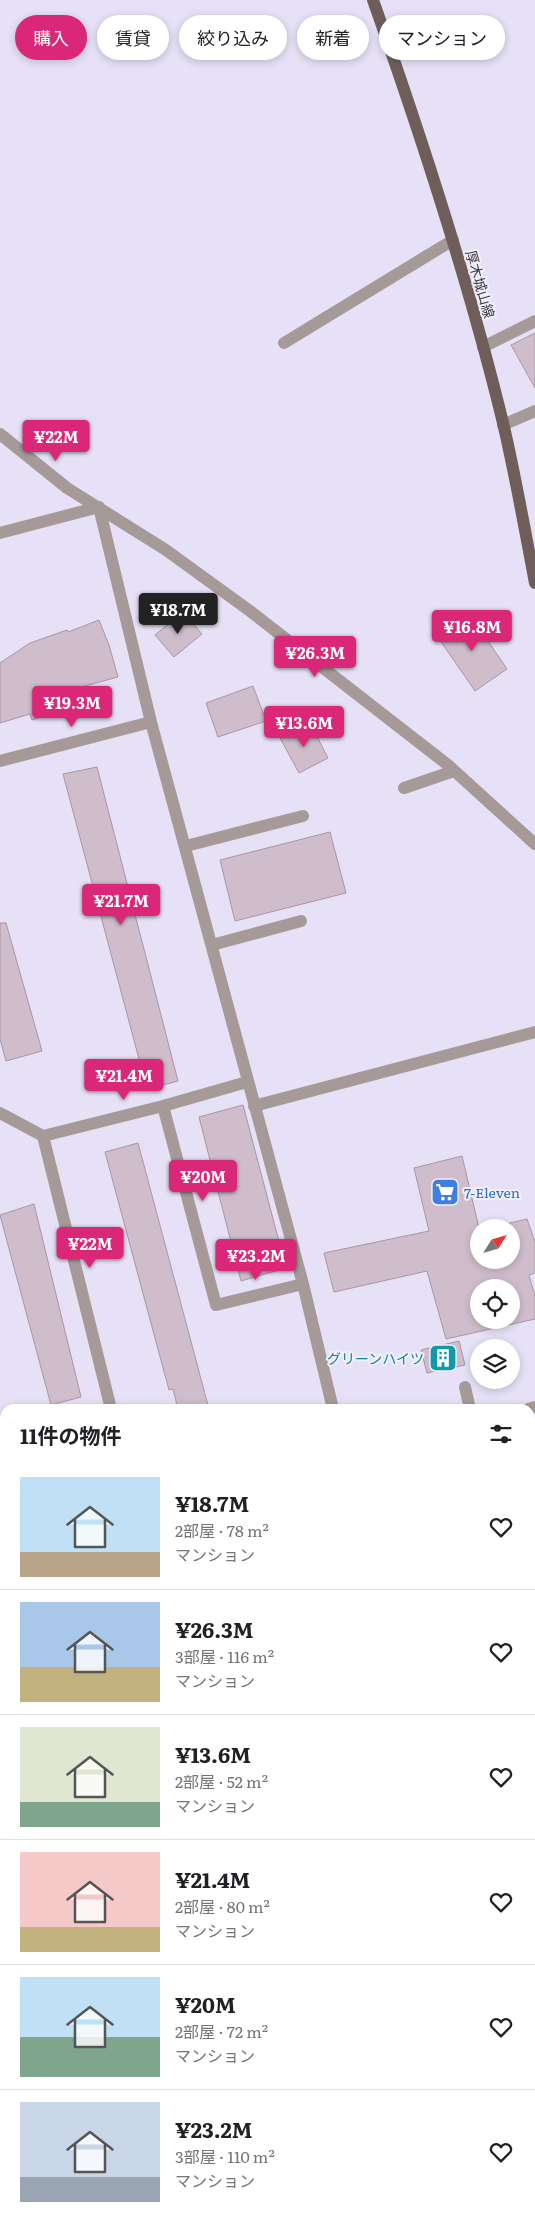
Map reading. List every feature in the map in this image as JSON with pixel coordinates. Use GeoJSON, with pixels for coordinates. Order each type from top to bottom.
{"type":"FeatureCollection","features":[{"type":"Feature","properties":{"kind":"main road","name":"厚木城山線"},"geometry":{"type":"LineString","coordinates":[[374,0],[416,120],[484,347],[503,425],[535,583]]}},
{"type":"Feature","properties":{"kind":"street"},"geometry":{"type":"LineString","coordinates":[[284,343],[453,240]]}},
{"type":"Feature","properties":{"kind":"street"},"geometry":{"type":"LineString","coordinates":[[484,347],[535,321]]}},
{"type":"Feature","properties":{"kind":"street"},"geometry":{"type":"LineString","coordinates":[[503,425],[535,411]]}},
{"type":"Feature","properties":{"kind":"street"},"geometry":{"type":"LineString","coordinates":[[0,434],[67,488],[166,550],[250,610],[454,770],[535,844]]}},
{"type":"Feature","properties":{"kind":"street"},"geometry":{"type":"LineString","coordinates":[[0,533],[99,507]]}},
{"type":"Feature","properties":{"kind":"street"},"geometry":{"type":"LineString","coordinates":[[99,507],[152,722],[303,1284],[332,1404]]}},
{"type":"Feature","properties":{"kind":"street"},"geometry":{"type":"LineString","coordinates":[[0,761],[152,722]]}},
{"type":"Feature","properties":{"kind":"street"},"geometry":{"type":"LineString","coordinates":[[404,788],[454,770]]}},
{"type":"Feature","properties":{"kind":"street"},"geometry":{"type":"LineString","coordinates":[[186,846],[303,816]]}},
{"type":"Feature","properties":{"kind":"street"},"geometry":{"type":"LineString","coordinates":[[212,945],[301,922]]}},
{"type":"Feature","properties":{"kind":"street"},"geometry":{"type":"LineString","coordinates":[[254,1106],[535,1032]]}},
{"type":"Feature","properties":{"kind":"street"},"geometry":{"type":"LineString","coordinates":[[0,1113],[42,1136],[248,1082]]}},
{"type":"Feature","properties":{"kind":"street"},"geometry":{"type":"LineString","coordinates":[[162,1106],[216,1304],[303,1284]]}},
{"type":"Feature","properties":{"kind":"street"},"geometry":{"type":"LineString","coordinates":[[42,1136],[110,1404]]}},
{"type":"Feature","properties":{"kind":"street"},"geometry":{"type":"LineString","coordinates":[[465,1387],[469,1404]]}},
{"type":"Feature","properties":{"kind":"building"},"geometry":{"type":"Polygon","coordinates":[[[535,333],[535,388],[511,345],[535,333]]]}},
{"type":"Feature","properties":{"kind":"building"},"geometry":{"type":"Polygon","coordinates":[[[183,612],[202,634],[174,657],[155,635],[183,612]]]}},
{"type":"Feature","properties":{"kind":"building"},"geometry":{"type":"Polygon","coordinates":[[[469,613],[507,669],[475,691],[437,636],[469,613]]]}},
{"type":"Feature","properties":{"kind":"building"},"geometry":{"type":"Polygon","coordinates":[[[99,620],[109,645],[118,677],[81,687],[85,702],[32,720],[30,714],[0,723],[0,663],[30,643],[67,630],[68,632],[99,620]]]}},
{"type":"Feature","properties":{"kind":"building"},"geometry":{"type":"Polygon","coordinates":[[[253,686],[266,721],[218,737],[206,703],[253,686]]]}},
{"type":"Feature","properties":{"kind":"building"},"geometry":{"type":"Polygon","coordinates":[[[310,723],[328,758],[299,773],[280,738],[310,723]]]}},
{"type":"Feature","properties":{"kind":"building"},"geometry":{"type":"Polygon","coordinates":[[[97,767],[178,1081],[147,1089],[63,774],[97,767]]]}},
{"type":"Feature","properties":{"kind":"building"},"geometry":{"type":"Polygon","coordinates":[[[330,832],[346,893],[235,921],[220,860],[330,832]]]}},
{"type":"Feature","properties":{"kind":"building"},"geometry":{"type":"Polygon","coordinates":[[[0,923],[6,923],[42,1051],[6,1061],[0,1039],[0,923]]]}},
{"type":"Feature","properties":{"kind":"building"},"geometry":{"type":"Polygon","coordinates":[[[243,1105],[286,1268],[241,1281],[199,1117],[243,1105]]]}},
{"type":"Feature","properties":{"kind":"building"},"geometry":{"type":"Polygon","coordinates":[[[138,1143],[208,1404],[177,1404],[173,1389],[169,1390],[105,1152],[138,1143]]]}},
{"type":"Feature","properties":{"kind":"building"},"geometry":{"type":"Polygon","coordinates":[[[462,1156],[477,1219],[470,1219],[470,1269],[520,1269],[520,1221],[527,1219],[535,1242],[535,1273],[529,1275],[535,1296],[535,1319],[520,1322],[520,1279],[470,1279],[470,1329],[490,1329],[446,1339],[427,1271],[334,1292],[324,1253],[429,1231],[414,1168],[462,1156]]]}},
{"type":"Feature","properties":{"kind":"building"},"geometry":{"type":"Polygon","coordinates":[[[34,1204],[81,1397],[51,1404],[0,1215],[34,1204]]]}},
{"type":"Feature","properties":{"kind":"building","name":"グリーンハイツ"},"geometry":{"type":"Polygon","coordinates":[[[459,1341],[465,1365],[427,1373],[421,1350],[459,1341]]]}},
{"type":"Feature","properties":{"kind":"place","name":"7-Eleven"},"geometry":{"type":"Point","coordinates":[445,1192]}},
{"type":"Feature","properties":{"kind":"place","name":"グリーンハイツ"},"geometry":{"type":"Point","coordinates":[443,1358]}}]}
